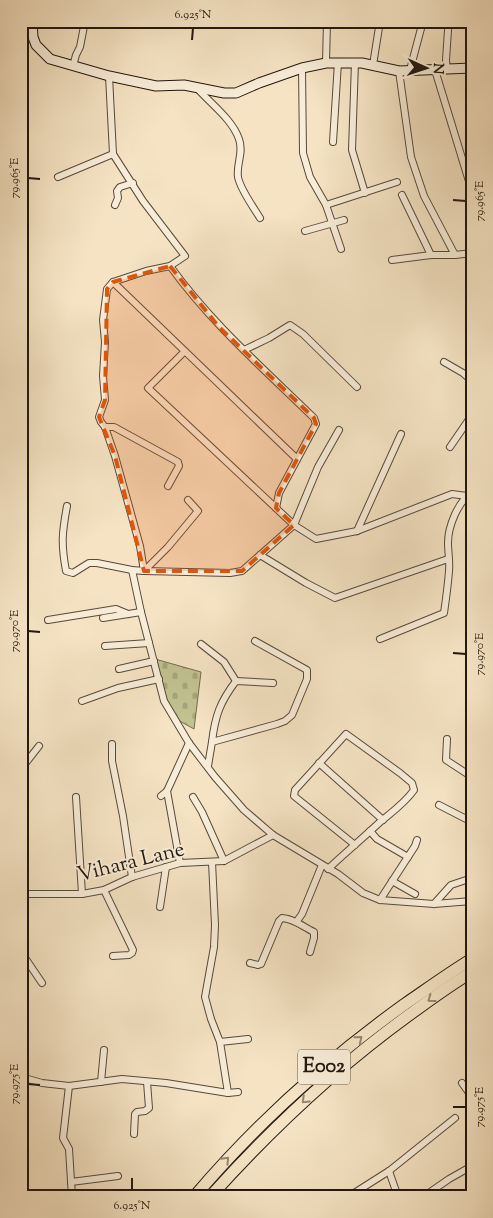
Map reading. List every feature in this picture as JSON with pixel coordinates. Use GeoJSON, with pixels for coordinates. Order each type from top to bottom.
{"type":"FeatureCollection","features":[{"type":"Feature","properties":{"kind":"highway","name":"E002"},"geometry":{"type":"LineString","coordinates":[[194,1197],[221,1165],[274,1112],[324,1067],[372,1028],[472,959]]}},
{"type":"Feature","properties":{"kind":"highway","name":"E002"},"geometry":{"type":"LineString","coordinates":[[210,1197],[276,1128],[331,1076],[377,1038],[472,972]]}},
{"type":"Feature","properties":{"kind":"street"},"geometry":{"type":"LineString","coordinates":[[32,21],[33,37],[41,51],[50,60],[156,86],[184,85],[224,93],[236,93],[302,68],[326,62],[355,62],[399,71],[472,68]]}},
{"type":"Feature","properties":{"kind":"street"},"geometry":{"type":"LineString","coordinates":[[74,66],[85,21]]}},
{"type":"Feature","properties":{"kind":"street"},"geometry":{"type":"LineString","coordinates":[[326,62],[327,21]]}},
{"type":"Feature","properties":{"kind":"street"},"geometry":{"type":"LineString","coordinates":[[373,65],[380,21]]}},
{"type":"Feature","properties":{"kind":"street"},"geometry":{"type":"LineString","coordinates":[[410,70],[423,21]]}},
{"type":"Feature","properties":{"kind":"street"},"geometry":{"type":"LineString","coordinates":[[447,70],[448,30]]}},
{"type":"Feature","properties":{"kind":"street"},"geometry":{"type":"LineString","coordinates":[[333,142],[338,62]]}},
{"type":"Feature","properties":{"kind":"street"},"geometry":{"type":"LineString","coordinates":[[355,62],[352,150],[365,193]]}},
{"type":"Feature","properties":{"kind":"street"},"geometry":{"type":"LineString","coordinates":[[302,68],[303,152],[310,177],[326,205],[341,248]]}},
{"type":"Feature","properties":{"kind":"street"},"geometry":{"type":"LineString","coordinates":[[435,70],[472,191]]}},
{"type":"Feature","properties":{"kind":"street"},"geometry":{"type":"LineString","coordinates":[[399,71],[410,157],[424,196],[455,255]]}},
{"type":"Feature","properties":{"kind":"street"},"geometry":{"type":"LineString","coordinates":[[109,76],[113,154],[133,183],[142,201],[185,256],[170,266],[146,271],[113,282],[107,289],[103,320],[105,400],[100,417],[115,456],[140,546],[144,571]]}},
{"type":"Feature","properties":{"kind":"street"},"geometry":{"type":"LineString","coordinates":[[196,87],[234,128],[242,151],[237,169],[238,180],[260,218]]}},
{"type":"Feature","properties":{"kind":"street"},"geometry":{"type":"LineString","coordinates":[[58,176],[113,154]]}},
{"type":"Feature","properties":{"kind":"street"},"geometry":{"type":"LineString","coordinates":[[326,205],[397,182]]}},
{"type":"Feature","properties":{"kind":"street"},"geometry":{"type":"LineString","coordinates":[[115,206],[118,198],[117,192],[120,187],[133,183]]}},
{"type":"Feature","properties":{"kind":"street"},"geometry":{"type":"LineString","coordinates":[[402,195],[432,256]]}},
{"type":"Feature","properties":{"kind":"street"},"geometry":{"type":"LineString","coordinates":[[305,231],[344,220]]}},
{"type":"Feature","properties":{"kind":"street"},"geometry":{"type":"LineString","coordinates":[[392,260],[472,253]]}},
{"type":"Feature","properties":{"kind":"street"},"geometry":{"type":"LineString","coordinates":[[170,266],[188,292],[207,313],[314,418],[316,424],[279,493],[276,508]]}},
{"type":"Feature","properties":{"kind":"street"},"geometry":{"type":"LineString","coordinates":[[113,282],[297,459]]}},
{"type":"Feature","properties":{"kind":"street"},"geometry":{"type":"LineString","coordinates":[[244,350],[290,325],[303,334],[357,387]]}},
{"type":"Feature","properties":{"kind":"street"},"geometry":{"type":"LineString","coordinates":[[184,352],[148,388],[294,525],[316,539],[357,532],[452,494],[469,494]]}},
{"type":"Feature","properties":{"kind":"street"},"geometry":{"type":"LineString","coordinates":[[444,362],[463,373],[472,381]]}},
{"type":"Feature","properties":{"kind":"street"},"geometry":{"type":"LineString","coordinates":[[450,447],[472,415]]}},
{"type":"Feature","properties":{"kind":"street"},"geometry":{"type":"LineString","coordinates":[[105,427],[114,427],[178,462],[179,466],[168,486]]}},
{"type":"Feature","properties":{"kind":"street"},"geometry":{"type":"LineString","coordinates":[[67,506],[62,535],[62,549],[66,571],[72,573],[89,564],[97,563],[144,571],[230,573],[242,571],[294,525],[318,467],[339,430]]}},
{"type":"Feature","properties":{"kind":"street"},"geometry":{"type":"LineString","coordinates":[[357,532],[401,434]]}},
{"type":"Feature","properties":{"kind":"street"},"geometry":{"type":"LineString","coordinates":[[380,638],[444,613],[449,568],[448,541],[450,529],[455,516],[469,494]]}},
{"type":"Feature","properties":{"kind":"street"},"geometry":{"type":"LineString","coordinates":[[144,571],[168,547],[198,511],[188,500]]}},
{"type":"Feature","properties":{"kind":"street"},"geometry":{"type":"LineString","coordinates":[[260,555],[335,598],[448,559]]}},
{"type":"Feature","properties":{"kind":"street"},"geometry":{"type":"LineString","coordinates":[[132,570],[164,701],[189,743],[244,810],[272,835],[325,867],[363,893],[380,900],[434,904],[472,901]]}},
{"type":"Feature","properties":{"kind":"street"},"geometry":{"type":"LineString","coordinates":[[48,620],[116,610],[128,614]]}},
{"type":"Feature","properties":{"kind":"street"},"geometry":{"type":"LineString","coordinates":[[102,618],[141,612]]}},
{"type":"Feature","properties":{"kind":"street"},"geometry":{"type":"LineString","coordinates":[[212,742],[285,721],[292,715],[300,697],[307,679],[307,670],[255,641]]}},
{"type":"Feature","properties":{"kind":"street"},"geometry":{"type":"LineString","coordinates":[[105,646],[149,643]]}},
{"type":"Feature","properties":{"kind":"street"},"geometry":{"type":"LineString","coordinates":[[201,644],[224,662],[236,681]]}},
{"type":"Feature","properties":{"kind":"street"},"geometry":{"type":"LineString","coordinates":[[119,669],[154,661]]}},
{"type":"Feature","properties":{"kind":"street"},"geometry":{"type":"LineString","coordinates":[[82,701],[118,688],[158,679]]}},
{"type":"Feature","properties":{"kind":"street"},"geometry":{"type":"LineString","coordinates":[[208,766],[214,722],[222,699],[236,681]]}},
{"type":"Feature","properties":{"kind":"street"},"geometry":{"type":"LineString","coordinates":[[236,681],[273,683]]}},
{"type":"Feature","properties":{"kind":"street"},"geometry":{"type":"LineString","coordinates":[[296,921],[302,914],[325,867],[355,845],[408,798],[414,790],[412,783],[346,734],[295,790],[294,796],[355,845]]}},
{"type":"Feature","properties":{"kind":"street"},"geometry":{"type":"LineString","coordinates":[[447,739],[446,760],[472,776]]}},
{"type":"Feature","properties":{"kind":"street"},"geometry":{"type":"LineString","coordinates":[[161,796],[167,791],[189,743]]}},
{"type":"Feature","properties":{"kind":"street"},"geometry":{"type":"LineString","coordinates":[[112,744],[112,761],[132,877]]}},
{"type":"Feature","properties":{"kind":"street"},"geometry":{"type":"LineString","coordinates":[[21,769],[39,746]]}},
{"type":"Feature","properties":{"kind":"street"},"geometry":{"type":"LineString","coordinates":[[320,763],[382,820]]}},
{"type":"Feature","properties":{"kind":"street"},"geometry":{"type":"LineString","coordinates":[[167,791],[180,863]]}},
{"type":"Feature","properties":{"kind":"street"},"geometry":{"type":"LineString","coordinates":[[76,797],[82,894]]}},
{"type":"Feature","properties":{"kind":"street"},"geometry":{"type":"LineString","coordinates":[[193,797],[224,860]]}},
{"type":"Feature","properties":{"kind":"street"},"geometry":{"type":"LineString","coordinates":[[439,805],[472,822]]}},
{"type":"Feature","properties":{"kind":"street"},"geometry":{"type":"LineString","coordinates":[[370,831],[377,839],[408,857]]}},
{"type":"Feature","properties":{"kind":"street","name":"Vihara Lane"},"geometry":{"type":"LineString","coordinates":[[21,894],[82,894],[104,890],[132,877],[180,863],[224,860],[272,835]]}},
{"type":"Feature","properties":{"kind":"street"},"geometry":{"type":"LineString","coordinates":[[380,900],[417,840]]}},
{"type":"Feature","properties":{"kind":"street"},"geometry":{"type":"LineString","coordinates":[[212,862],[214,947],[204,997],[220,1042],[228,1093]]}},
{"type":"Feature","properties":{"kind":"street"},"geometry":{"type":"LineString","coordinates":[[160,907],[166,867]]}},
{"type":"Feature","properties":{"kind":"street"},"geometry":{"type":"LineString","coordinates":[[434,904],[451,885],[472,878]]}},
{"type":"Feature","properties":{"kind":"street"},"geometry":{"type":"LineString","coordinates":[[392,881],[415,894]]}},
{"type":"Feature","properties":{"kind":"street"},"geometry":{"type":"LineString","coordinates":[[104,890],[133,950],[128,955],[113,956]]}},
{"type":"Feature","properties":{"kind":"street"},"geometry":{"type":"LineString","coordinates":[[250,963],[261,964],[279,920],[282,918],[296,921],[304,928],[314,932],[310,952]]}},
{"type":"Feature","properties":{"kind":"street"},"geometry":{"type":"LineString","coordinates":[[21,952],[42,983]]}},
{"type":"Feature","properties":{"kind":"street"},"geometry":{"type":"LineString","coordinates":[[220,1042],[248,1039]]}},
{"type":"Feature","properties":{"kind":"street"},"geometry":{"type":"LineString","coordinates":[[101,1082],[104,1050]]}},
{"type":"Feature","properties":{"kind":"street"},"geometry":{"type":"LineString","coordinates":[[21,1077],[42,1083],[69,1086],[122,1079],[166,1083],[228,1093],[238,1092]]}},
{"type":"Feature","properties":{"kind":"street"},"geometry":{"type":"LineString","coordinates":[[134,1134],[135,1114],[149,1108],[147,1082]]}},
{"type":"Feature","properties":{"kind":"street"},"geometry":{"type":"LineString","coordinates":[[462,1083],[472,1096]]}},
{"type":"Feature","properties":{"kind":"street"},"geometry":{"type":"LineString","coordinates":[[69,1086],[63,1138],[69,1149],[72,1197]]}},
{"type":"Feature","properties":{"kind":"street"},"geometry":{"type":"LineString","coordinates":[[348,1197],[389,1171],[455,1118]]}},
{"type":"Feature","properties":{"kind":"street"},"geometry":{"type":"LineString","coordinates":[[424,1197],[449,1179],[472,1166]]}},
{"type":"Feature","properties":{"kind":"street"},"geometry":{"type":"LineString","coordinates":[[389,1171],[398,1197]]}},
{"type":"Feature","properties":{"kind":"street"},"geometry":{"type":"LineString","coordinates":[[71,1182],[118,1176]]}},
{"type":"Feature","properties":{"kind":"highlighted area"},"geometry":{"type":"Polygon","coordinates":[[[170,266],[219,327],[314,418],[316,424],[279,493],[276,508],[294,525],[242,571],[144,571],[115,456],[99,417],[105,400],[107,289],[113,282],[170,266]]]}},
{"type":"Feature","properties":{"kind":"green space"},"geometry":{"type":"Polygon","coordinates":[[[155,659],[201,672],[194,729],[176,719],[167,700],[155,659]]]}}]}
